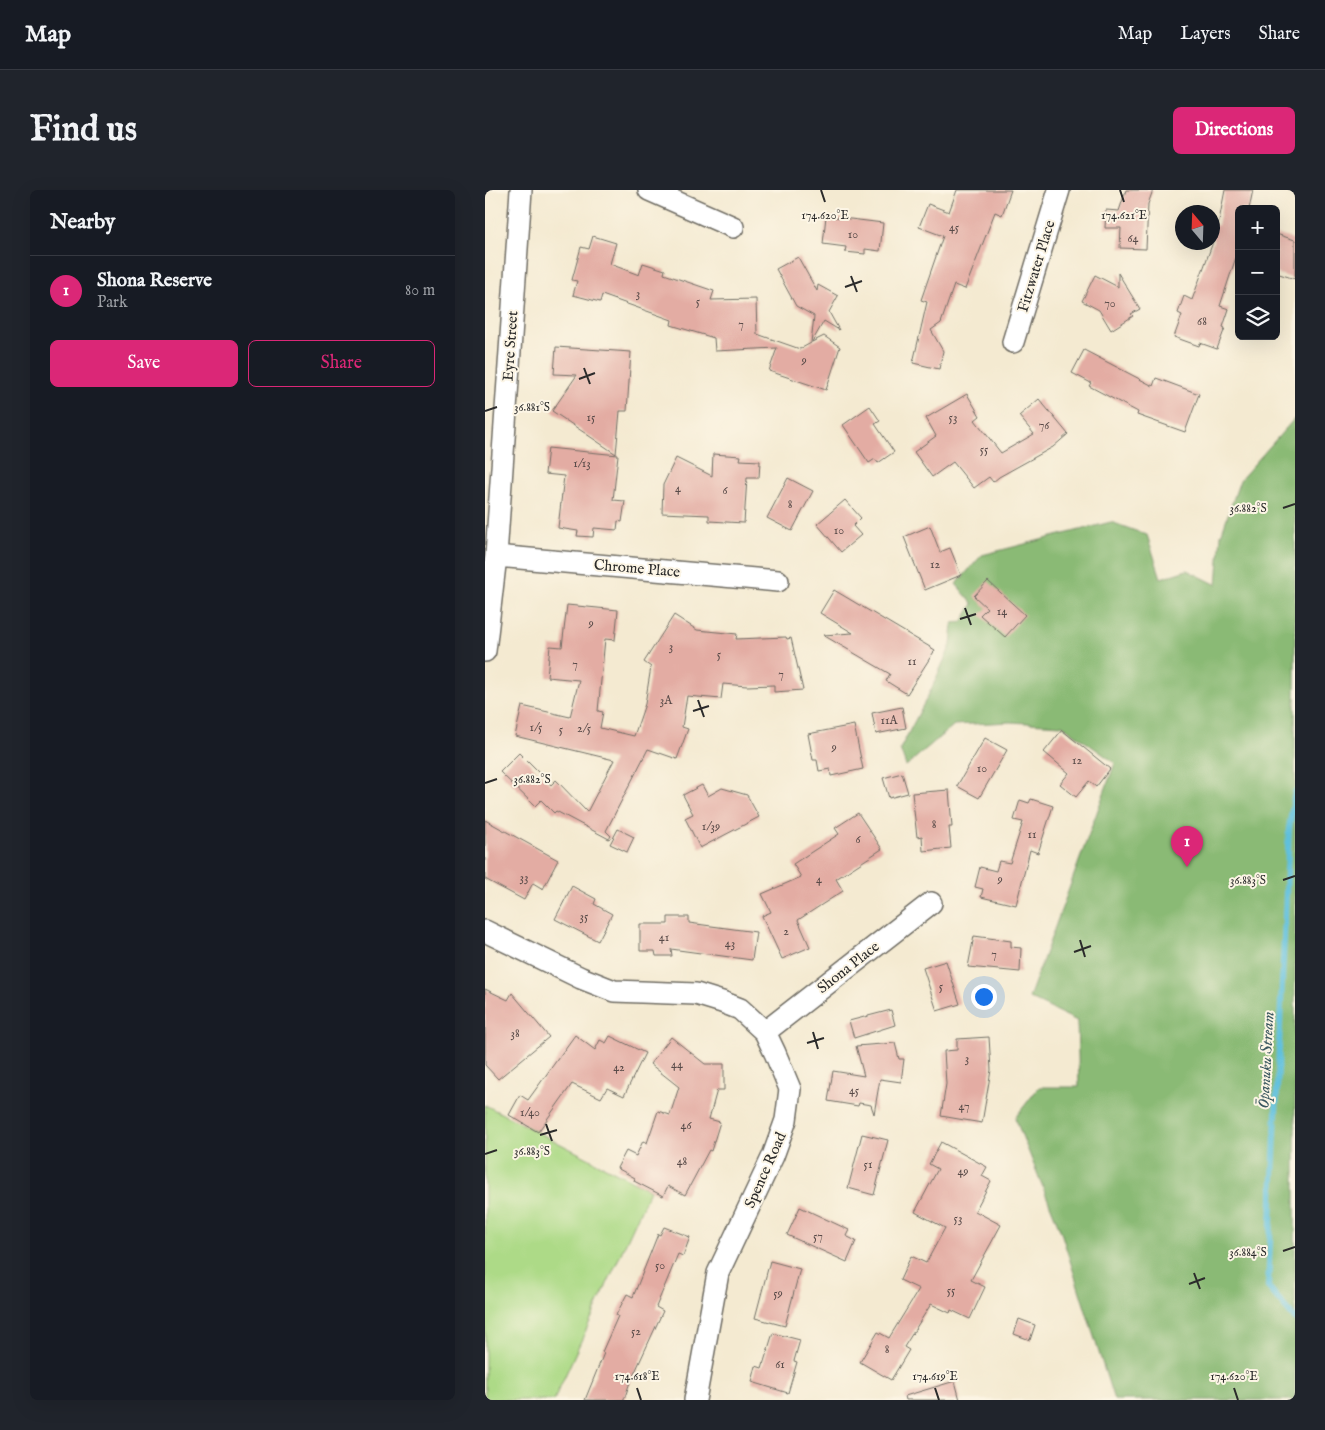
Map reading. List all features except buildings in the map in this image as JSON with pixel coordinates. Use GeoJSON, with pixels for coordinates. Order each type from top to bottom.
{"type":"FeatureCollection","features":[{"type":"Feature","properties":{"kind":"street","name":"Eyre Street"},"geometry":{"type":"LineString","coordinates":[[485,651],[496,556],[521,190]]}},
{"type":"Feature","properties":{"kind":"street"},"geometry":{"type":"LineString","coordinates":[[649,190],[733,227]]}},
{"type":"Feature","properties":{"kind":"street","name":"Fitzwater Place"},"geometry":{"type":"LineString","coordinates":[[1013,342],[1059,190]]}},
{"type":"Feature","properties":{"kind":"street","name":"Chrome Place"},"geometry":{"type":"LineString","coordinates":[[496,556],[778,581]]}},
{"type":"Feature","properties":{"kind":"street","name":"Shona Place"},"geometry":{"type":"LineString","coordinates":[[765,1032],[931,903]]}},
{"type":"Feature","properties":{"kind":"street","name":"Spence Road"},"geometry":{"type":"LineString","coordinates":[[485,930],[581,978],[614,991],[696,994],[722,1002],[740,1009],[765,1032],[789,1089],[786,1120],[773,1156],[718,1273],[695,1400]]}},
{"type":"Feature","properties":{"kind":"green space"},"geometry":{"type":"Polygon","coordinates":[[[1295,418],[1295,1400],[1114,1400],[1061,1232],[1015,1118],[1039,1087],[1079,1087],[1077,1021],[1029,998],[1115,763],[1062,725],[1010,722],[954,725],[906,766],[900,749],[930,692],[951,645],[953,623],[962,622],[973,604],[956,584],[982,555],[1111,522],[1147,535],[1161,578],[1187,570],[1217,585],[1221,535],[1240,480],[1295,418]]]}},
{"type":"Feature","properties":{"kind":"green space"},"geometry":{"type":"Polygon","coordinates":[[[485,1105],[650,1190],[554,1400],[485,1400],[485,1105]]]}},
{"type":"Feature","properties":{"kind":"waterway","name":"Ōpanuku Stream"},"geometry":{"type":"LineString","coordinates":[[1295,792],[1289,828],[1268,1287],[1295,1319]]}},
{"type":"Feature","properties":{"kind":"place","name":"Shona Reserve"},"geometry":{"type":"Point","coordinates":[1187,867]}}]}
